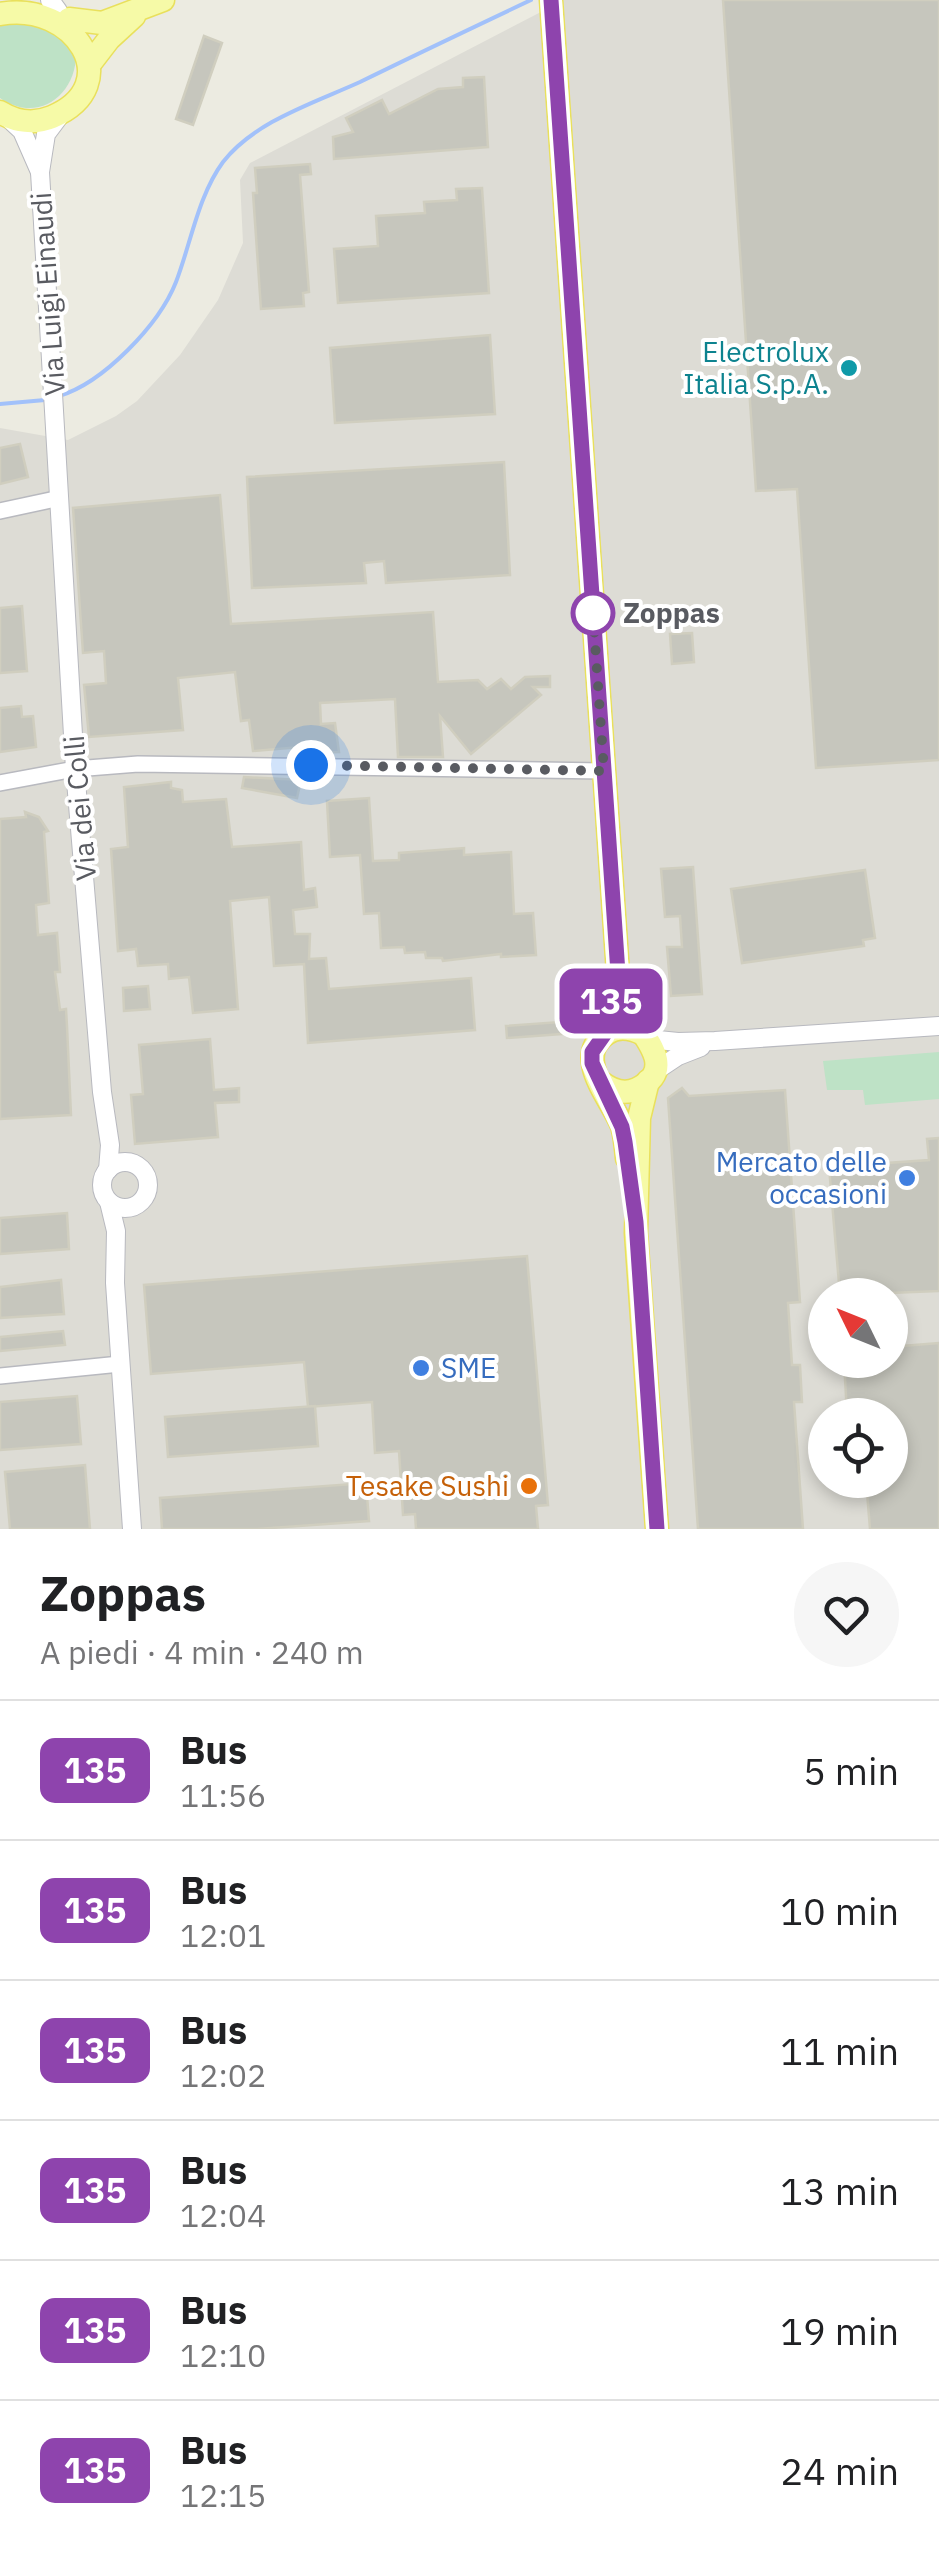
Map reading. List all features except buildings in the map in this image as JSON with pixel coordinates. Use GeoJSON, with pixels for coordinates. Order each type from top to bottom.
{"type":"FeatureCollection","features":[{"type":"Feature","properties":{"kind":"main road"},"geometry":{"type":"LineString","coordinates":[[0,13],[27,4],[102,23],[163,0]]}},
{"type":"Feature","properties":{"kind":"main road"},"geometry":{"type":"LineString","coordinates":[[551,6],[618,973],[625,1005],[656,1054],[639,1118],[636,1222]]}},
{"type":"Feature","properties":{"kind":"main road"},"geometry":{"type":"LineString","coordinates":[[59,10],[88,48],[90,65]]}},
{"type":"Feature","properties":{"kind":"main road"},"geometry":{"type":"LineString","coordinates":[[3,114],[25,121],[44,120],[62,112],[82,92],[90,65],[108,39],[140,11]]}},
{"type":"Feature","properties":{"kind":"main road"},"geometry":{"type":"LineString","coordinates":[[618,973],[604,1035],[592,1052],[595,1073],[622,1127],[636,1222],[656,1529]]}},
{"type":"Feature","properties":{"kind":"main road"},"geometry":{"type":"LineString","coordinates":[[604,1035],[623,1028],[646,1036]]}},
{"type":"Feature","properties":{"kind":"main road"},"geometry":{"type":"LineString","coordinates":[[601,1082],[619,1092],[640,1088],[651,1077]]}},
{"type":"Feature","properties":{"kind":"street"},"geometry":{"type":"LineString","coordinates":[[0,13],[10,0]]}},
{"type":"Feature","properties":{"kind":"street","name":"Via Luigi Einaudi"},"geometry":{"type":"LineString","coordinates":[[55,416],[40,172],[46,134],[62,112]]}},
{"type":"Feature","properties":{"kind":"street","name":"Via Luigi Einaudi"},"geometry":{"type":"LineString","coordinates":[[3,114],[22,131],[40,172]]}},
{"type":"Feature","properties":{"kind":"street","name":"Via dei Colli"},"geometry":{"type":"LineString","coordinates":[[55,416],[76,769],[110,1145],[102,1185],[117,1246],[115,1283],[132,1529]]}},
{"type":"Feature","properties":{"kind":"street"},"geometry":{"type":"LineString","coordinates":[[0,511],[60,498]]}},
{"type":"Feature","properties":{"kind":"street"},"geometry":{"type":"LineString","coordinates":[[0,783],[76,769],[200,763],[604,771]]}},
{"type":"Feature","properties":{"kind":"street"},"geometry":{"type":"LineString","coordinates":[[646,1036],[678,1042],[715,1041],[939,1026]]}},
{"type":"Feature","properties":{"kind":"street"},"geometry":{"type":"LineString","coordinates":[[651,1077],[678,1056],[715,1041]]}},
{"type":"Feature","properties":{"kind":"street","name":"Via dei Colli"},"geometry":{"type":"LineString","coordinates":[[106,1117],[116,1142],[147,1180],[145,1196],[134,1206],[117,1246]]}},
{"type":"Feature","properties":{"kind":"street"},"geometry":{"type":"LineString","coordinates":[[108,1170],[119,1164],[131,1164]]}},
{"type":"Feature","properties":{"kind":"street"},"geometry":{"type":"LineString","coordinates":[[109,1202],[121,1208],[134,1206]]}},
{"type":"Feature","properties":{"kind":"street"},"geometry":{"type":"LineString","coordinates":[[0,1376],[120,1364]]}},
{"type":"Feature","properties":{"kind":"shaded area"},"geometry":{"type":"Polygon","coordinates":[[[564,0],[939,0],[939,1529],[0,1529],[0,428],[68,440],[137,401],[180,355],[218,300],[243,243],[240,180],[250,163],[564,0]]]}},
{"type":"Feature","properties":{"kind":"green space"},"geometry":{"type":"Polygon","coordinates":[[[37,16],[76,54],[74,69],[62,93],[52,102],[27,108],[0,98],[0,26],[8,20],[37,16]]]}},
{"type":"Feature","properties":{"kind":"green space"},"geometry":{"type":"Polygon","coordinates":[[[939,1052],[939,1099],[865,1105],[863,1090],[827,1090],[823,1061],[939,1052]]]}},
{"type":"Feature","properties":{"kind":"waterway"},"geometry":{"type":"LineString","coordinates":[[59,396],[111,366],[157,316],[176,282],[214,175],[251,135],[531,0]]}},
{"type":"Feature","properties":{"kind":"waterway"},"geometry":{"type":"LineString","coordinates":[[0,404],[45,400]]}},
{"type":"Feature","properties":{"kind":"bus line","name":"135"},"geometry":{"type":"LineString","coordinates":[[551,0],[618,973],[604,1035],[592,1052],[592,1063],[622,1127],[625,1142],[636,1222],[657,1529]]}},
{"type":"Feature","properties":{"kind":"place","name":"Electrolux Italia S.p.A."},"geometry":{"type":"Point","coordinates":[849,368]}},
{"type":"Feature","properties":{"kind":"place","name":"Zoppas"},"geometry":{"type":"Point","coordinates":[593,613]}},
{"type":"Feature","properties":{"kind":"place","name":"Mercato delle occasioni"},"geometry":{"type":"Point","coordinates":[907,1178]}},
{"type":"Feature","properties":{"kind":"place","name":"SME"},"geometry":{"type":"Point","coordinates":[421,1368]}},
{"type":"Feature","properties":{"kind":"place","name":"Tesake Sushi"},"geometry":{"type":"Point","coordinates":[529,1486]}},
{"type":"Feature","properties":{"kind":"route"},"geometry":{"type":"LineString","coordinates":[[311,765],[604,771],[593,613]]}}]}
